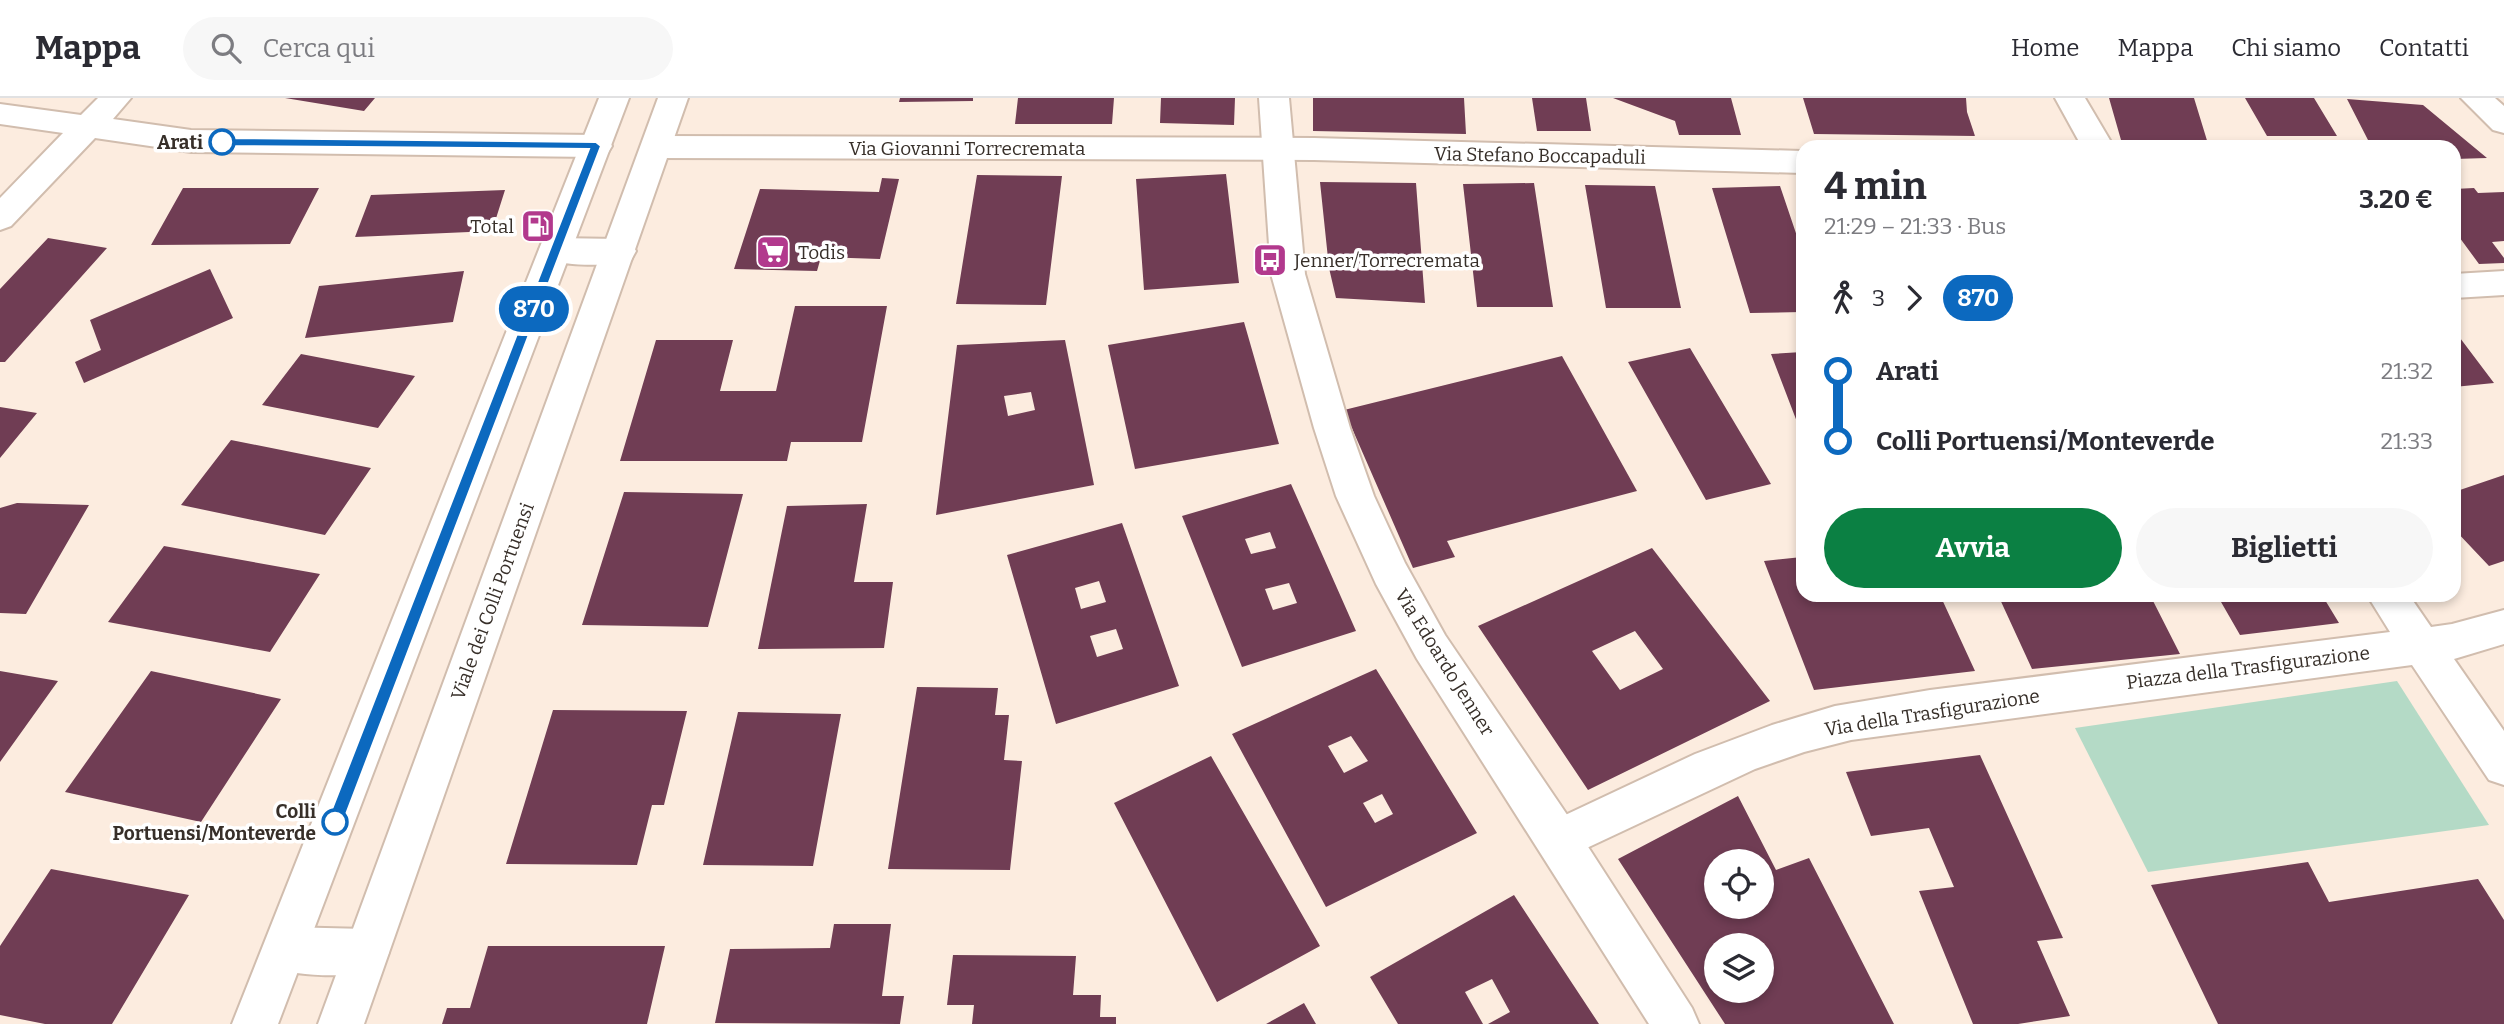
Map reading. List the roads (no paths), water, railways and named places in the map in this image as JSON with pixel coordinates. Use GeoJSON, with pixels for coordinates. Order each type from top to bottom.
{"type":"FeatureCollection","features":[{"type":"Feature","properties":{"kind":"street"},"geometry":{"type":"LineString","coordinates":[[0,218],[116,98]]}},
{"type":"Feature","properties":{"kind":"street"},"geometry":{"type":"LineString","coordinates":[[255,1024],[614,98]]}},
{"type":"Feature","properties":{"kind":"street","name":"Viale dei Colli Portuensi"},"geometry":{"type":"LineString","coordinates":[[341,1024],[673,98]]}},
{"type":"Feature","properties":{"kind":"street","name":"Via Edoardo Jenner"},"geometry":{"type":"LineString","coordinates":[[1273,98],[1284,242],[1293,298],[1355,496],[1390,572],[1431,647],[1559,840],[1676,1024]]}},
{"type":"Feature","properties":{"kind":"street"},"geometry":{"type":"LineString","coordinates":[[2070,98],[2094,140]]}},
{"type":"Feature","properties":{"kind":"street"},"geometry":{"type":"LineString","coordinates":[[2476,98],[2504,122]]}},
{"type":"Feature","properties":{"kind":"street"},"geometry":{"type":"LineString","coordinates":[[0,114],[201,141],[596,146]]}},
{"type":"Feature","properties":{"kind":"street","name":"Via Giovanni Torrecremata"},"geometry":{"type":"LineString","coordinates":[[657,147],[1277,150]]}},
{"type":"Feature","properties":{"kind":"street","name":"Via Stefano Boccapaduli"},"geometry":{"type":"LineString","coordinates":[[1277,150],[1796,162]]}},
{"type":"Feature","properties":{"kind":"street"},"geometry":{"type":"LineString","coordinates":[[556,250],[619,250]]}},
{"type":"Feature","properties":{"kind":"street"},"geometry":{"type":"LineString","coordinates":[[2461,285],[2504,282]]}},
{"type":"Feature","properties":{"kind":"street"},"geometry":{"type":"LineString","coordinates":[[2392,602],[2504,766]]}},
{"type":"Feature","properties":{"kind":"street","name":"Piazza della Trasfigurazione"},"geometry":{"type":"LineString","coordinates":[[2076,690],[2463,640],[2504,627]]}},
{"type":"Feature","properties":{"kind":"street","name":"Via della Trasfigurazione"},"geometry":{"type":"LineString","coordinates":[[1559,840],[1738,756],[1806,732],[1866,719],[2076,690]]}},
{"type":"Feature","properties":{"kind":"street"},"geometry":{"type":"LineString","coordinates":[[285,950],[366,952]]}},
{"type":"Feature","properties":{"kind":"place","name":"Arati"},"geometry":{"type":"Point","coordinates":[222,142]}},
{"type":"Feature","properties":{"kind":"place","name":"Total"},"geometry":{"type":"Point","coordinates":[538,226]}},
{"type":"Feature","properties":{"kind":"place","name":"Todis"},"geometry":{"type":"Point","coordinates":[773,252]}},
{"type":"Feature","properties":{"kind":"place","name":"Jenner/Torrecremata"},"geometry":{"type":"Point","coordinates":[1270,260]}},
{"type":"Feature","properties":{"kind":"place","name":"Colli Portuensi/Monteverde"},"geometry":{"type":"Point","coordinates":[335,822]}}]}
